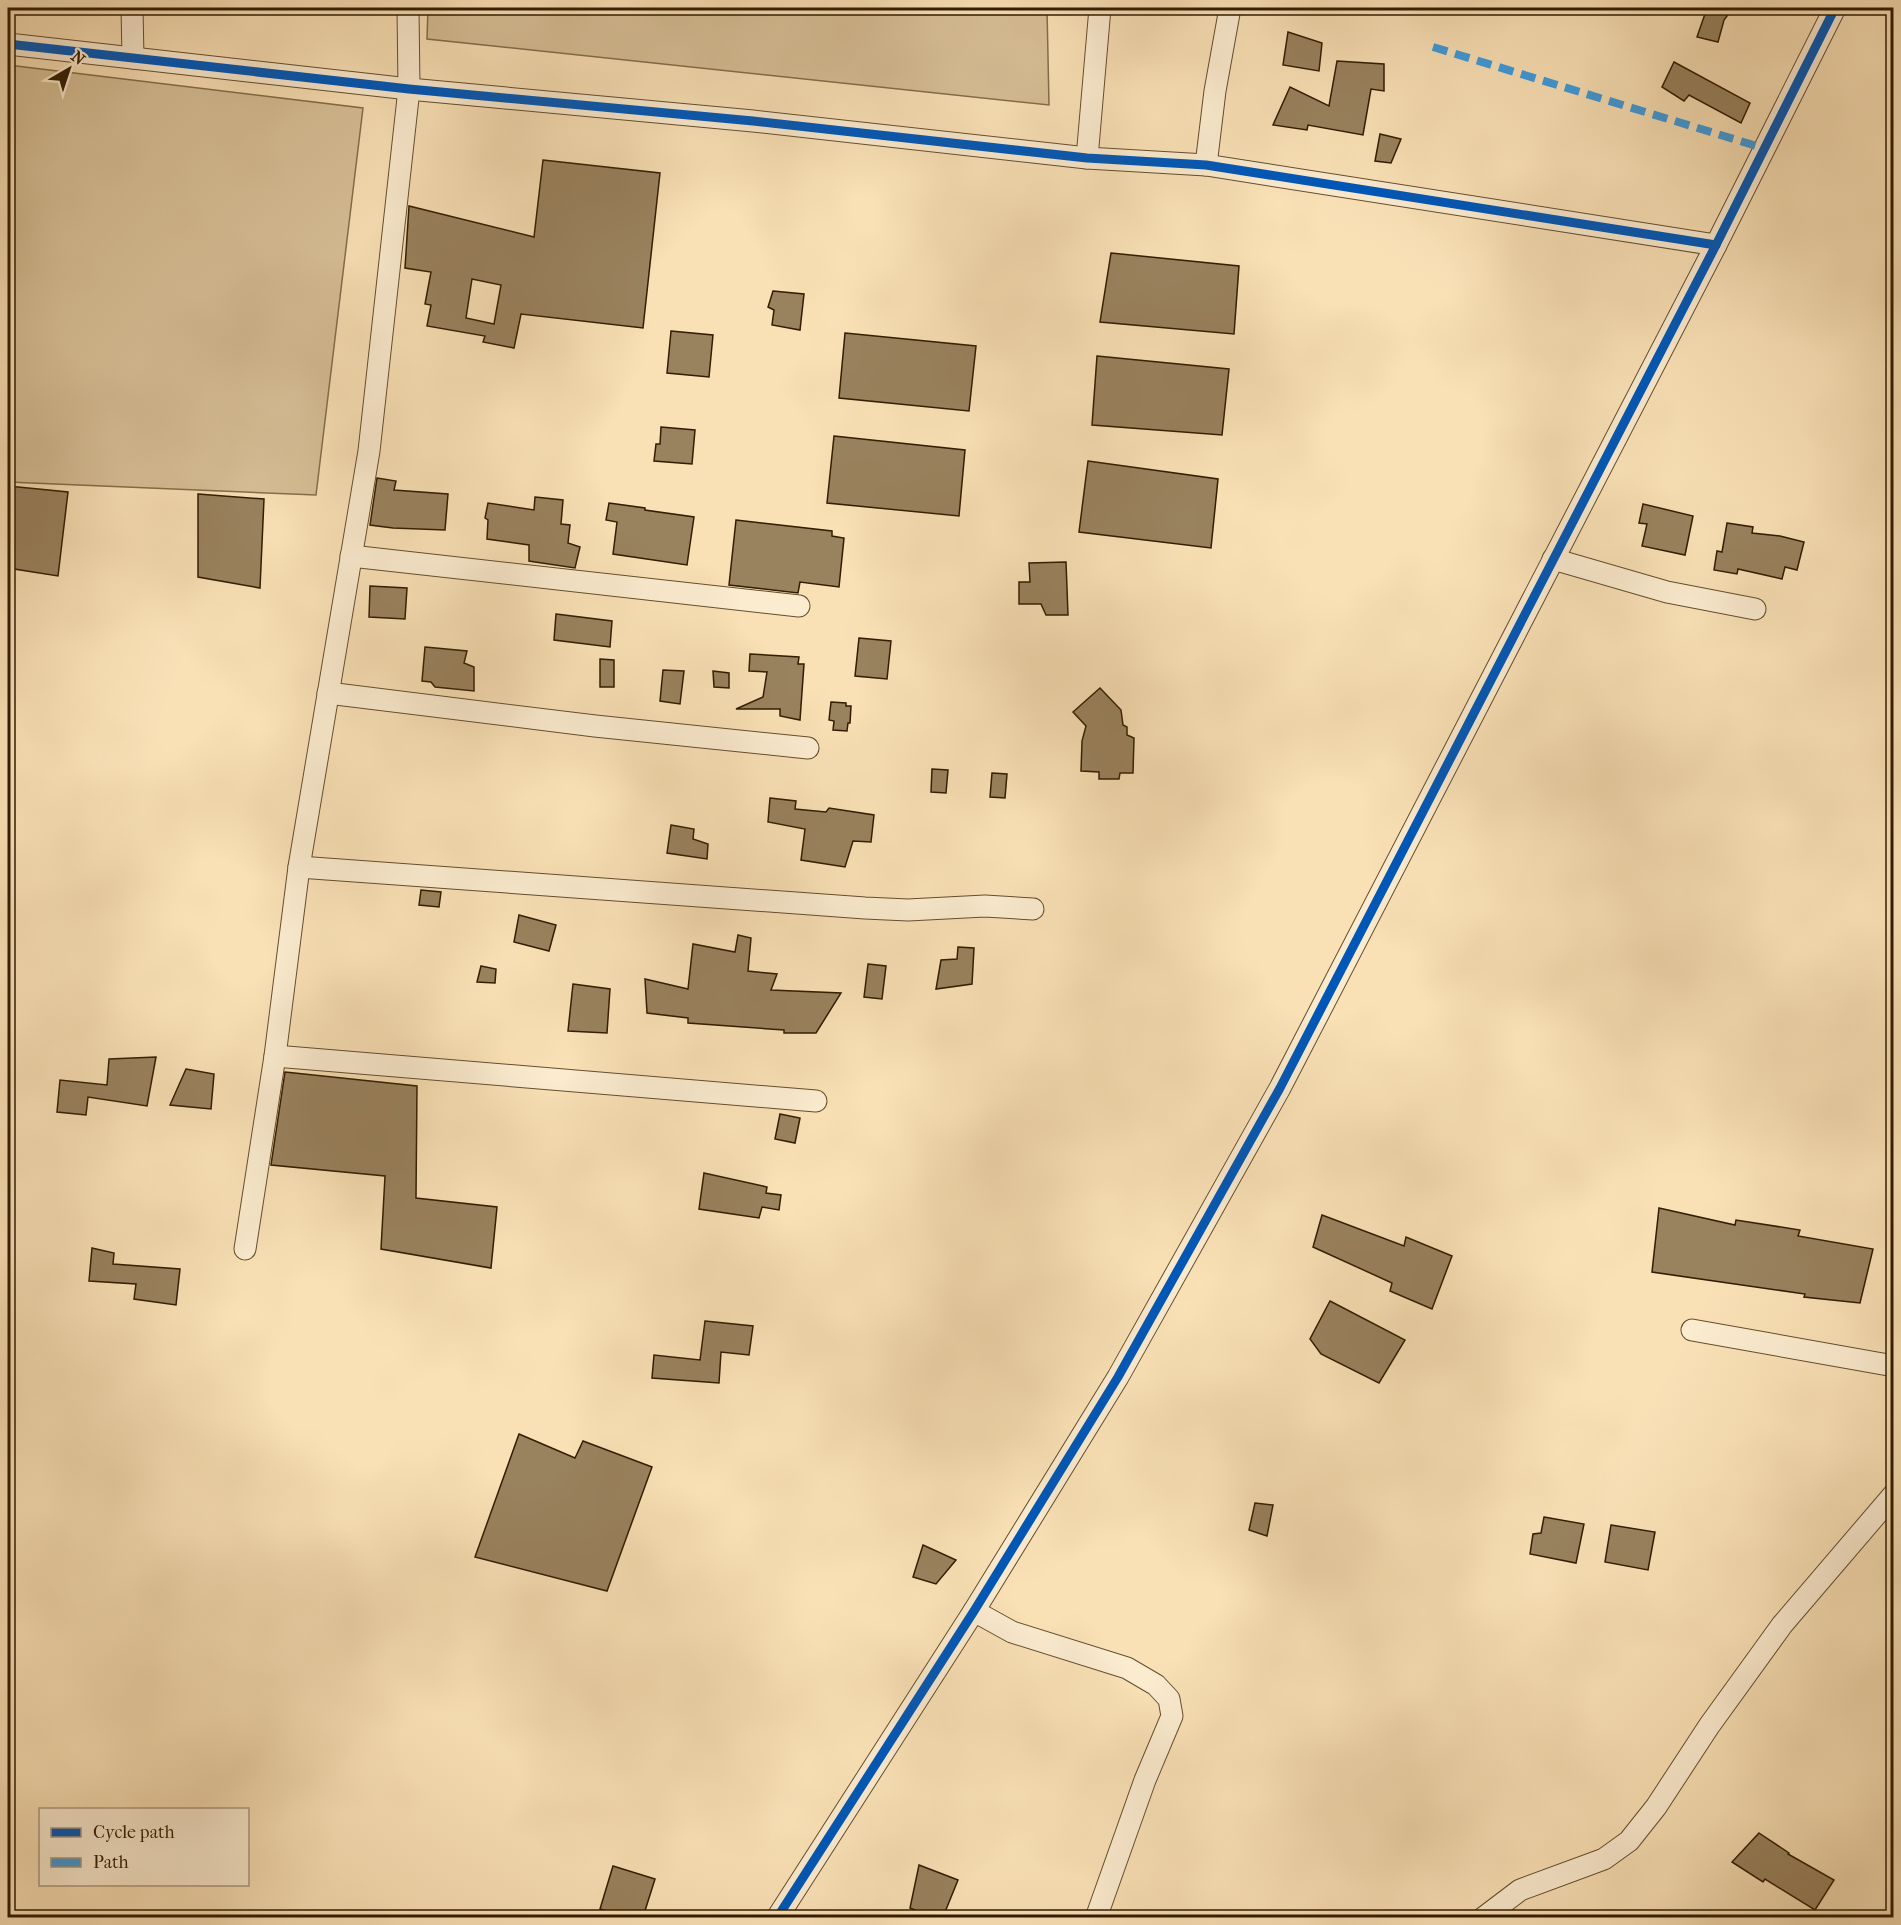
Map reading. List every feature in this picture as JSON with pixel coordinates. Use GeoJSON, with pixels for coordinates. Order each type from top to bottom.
{"type":"FeatureCollection","features":[{"type":"Feature","properties":{"kind":"street"},"geometry":{"type":"LineString","coordinates":[[132,8],[133,58]]}},
{"type":"Feature","properties":{"kind":"street"},"geometry":{"type":"LineString","coordinates":[[244,1249],[275,1056],[299,867],[369,451],[409,89],[408,8]]}},
{"type":"Feature","properties":{"kind":"street"},"geometry":{"type":"LineString","coordinates":[[1087,158],[1100,8]]}},
{"type":"Feature","properties":{"kind":"street"},"geometry":{"type":"LineString","coordinates":[[1206,165],[1215,91],[1230,8]]}},
{"type":"Feature","properties":{"kind":"street"},"geometry":{"type":"LineString","coordinates":[[777,1917],[974,1611],[1118,1377],[1280,1088],[1716,245],[1835,8]]}},
{"type":"Feature","properties":{"kind":"street"},"geometry":{"type":"LineString","coordinates":[[8,44],[409,89],[762,122],[1087,158],[1206,165],[1716,245]]}},
{"type":"Feature","properties":{"kind":"street"},"geometry":{"type":"LineString","coordinates":[[351,556],[799,606]]}},
{"type":"Feature","properties":{"kind":"street"},"geometry":{"type":"LineString","coordinates":[[1553,559],[1667,592],[1755,609]]}},
{"type":"Feature","properties":{"kind":"street"},"geometry":{"type":"LineString","coordinates":[[328,693],[595,726],[808,748]]}},
{"type":"Feature","properties":{"kind":"street"},"geometry":{"type":"LineString","coordinates":[[299,867],[865,908],[908,910],[985,906],[1033,909]]}},
{"type":"Feature","properties":{"kind":"street"},"geometry":{"type":"LineString","coordinates":[[275,1056],[816,1101]]}},
{"type":"Feature","properties":{"kind":"street"},"geometry":{"type":"LineString","coordinates":[[1692,1330],[1893,1366]]}},
{"type":"Feature","properties":{"kind":"street"},"geometry":{"type":"LineString","coordinates":[[1483,1917],[1520,1890],[1604,1859],[1629,1840],[1656,1807],[1709,1726],[1782,1625],[1893,1494]]}},
{"type":"Feature","properties":{"kind":"street"},"geometry":{"type":"LineString","coordinates":[[974,1611],[1012,1632],[1127,1668],[1156,1685],[1169,1699],[1172,1716],[1145,1780],[1095,1917]]}},
{"type":"Feature","properties":{"kind":"shaded area"},"geometry":{"type":"Polygon","coordinates":[[[428,8],[1047,8],[1049,105],[427,39],[428,8]]]}},
{"type":"Feature","properties":{"kind":"shaded area"},"geometry":{"type":"Polygon","coordinates":[[[8,65],[363,108],[316,495],[8,482],[8,65]]]}},
{"type":"Feature","properties":{"kind":"building"},"geometry":{"type":"Polygon","coordinates":[[[1707,8],[1733,8],[1724,20],[1718,42],[1697,37],[1707,8]]]}},
{"type":"Feature","properties":{"kind":"building"},"geometry":{"type":"Polygon","coordinates":[[[1288,32],[1322,43],[1319,71],[1283,65],[1288,32]]]}},
{"type":"Feature","properties":{"kind":"building"},"geometry":{"type":"Polygon","coordinates":[[[1337,61],[1384,64],[1384,91],[1371,89],[1363,135],[1308,125],[1307,130],[1273,125],[1290,87],[1329,106],[1337,61]]]}},
{"type":"Feature","properties":{"kind":"building"},"geometry":{"type":"Polygon","coordinates":[[[1674,62],[1750,103],[1741,123],[1689,95],[1684,101],[1662,87],[1674,62]]]}},
{"type":"Feature","properties":{"kind":"building"},"geometry":{"type":"Polygon","coordinates":[[[1380,134],[1401,139],[1391,163],[1375,161],[1380,134]]]}},
{"type":"Feature","properties":{"kind":"building"},"geometry":{"type":"Polygon","coordinates":[[[543,160],[660,173],[643,328],[521,314],[514,348],[483,342],[485,336],[427,326],[431,305],[425,304],[431,272],[405,268],[409,206],[534,237],[543,160]],[[472,279],[466,318],[494,324],[501,285],[472,279]]]}},
{"type":"Feature","properties":{"kind":"building"},"geometry":{"type":"Polygon","coordinates":[[[1111,253],[1239,266],[1234,334],[1100,322],[1111,253]]]}},
{"type":"Feature","properties":{"kind":"building"},"geometry":{"type":"Polygon","coordinates":[[[773,291],[804,294],[800,330],[772,325],[774,310],[768,307],[773,291]]]}},
{"type":"Feature","properties":{"kind":"building"},"geometry":{"type":"Polygon","coordinates":[[[671,331],[713,335],[709,377],[667,373],[671,331]]]}},
{"type":"Feature","properties":{"kind":"building"},"geometry":{"type":"Polygon","coordinates":[[[845,333],[976,346],[969,411],[839,398],[845,333]]]}},
{"type":"Feature","properties":{"kind":"building"},"geometry":{"type":"Polygon","coordinates":[[[1097,356],[1229,369],[1222,435],[1092,425],[1097,356]]]}},
{"type":"Feature","properties":{"kind":"building"},"geometry":{"type":"Polygon","coordinates":[[[661,427],[695,430],[692,464],[654,461],[656,444],[660,444],[661,427]]]}},
{"type":"Feature","properties":{"kind":"building"},"geometry":{"type":"Polygon","coordinates":[[[834,436],[965,450],[959,516],[827,503],[834,436]]]}},
{"type":"Feature","properties":{"kind":"building"},"geometry":{"type":"Polygon","coordinates":[[[1088,461],[1218,479],[1211,548],[1079,532],[1088,461]]]}},
{"type":"Feature","properties":{"kind":"building"},"geometry":{"type":"Polygon","coordinates":[[[377,478],[396,481],[394,490],[448,494],[445,530],[370,525],[377,478]]]}},
{"type":"Feature","properties":{"kind":"building"},"geometry":{"type":"Polygon","coordinates":[[[8,486],[68,492],[58,576],[8,568],[8,486]]]}},
{"type":"Feature","properties":{"kind":"building"},"geometry":{"type":"Polygon","coordinates":[[[198,494],[264,499],[260,588],[198,577],[198,494]]]}},
{"type":"Feature","properties":{"kind":"building"},"geometry":{"type":"Polygon","coordinates":[[[535,497],[563,500],[561,524],[570,525],[568,543],[580,547],[575,568],[529,561],[529,545],[487,539],[488,520],[485,518],[488,503],[534,510],[535,497]]]}},
{"type":"Feature","properties":{"kind":"building"},"geometry":{"type":"Polygon","coordinates":[[[609,503],[694,517],[687,565],[613,554],[617,522],[606,520],[609,503]]]}},
{"type":"Feature","properties":{"kind":"building"},"geometry":{"type":"Polygon","coordinates":[[[1643,504],[1693,516],[1685,555],[1642,546],[1647,524],[1639,523],[1643,504]]]}},
{"type":"Feature","properties":{"kind":"building"},"geometry":{"type":"Polygon","coordinates":[[[736,520],[832,531],[832,536],[844,538],[839,587],[800,582],[798,593],[729,585],[736,520]]]}},
{"type":"Feature","properties":{"kind":"building"},"geometry":{"type":"Polygon","coordinates":[[[1727,523],[1753,527],[1752,533],[1780,536],[1804,542],[1797,570],[1785,567],[1782,579],[1738,569],[1737,574],[1714,570],[1717,551],[1722,552],[1727,523]]]}},
{"type":"Feature","properties":{"kind":"building"},"geometry":{"type":"Polygon","coordinates":[[[1066,562],[1068,615],[1046,615],[1041,604],[1019,604],[1019,582],[1030,582],[1029,563],[1066,562]]]}},
{"type":"Feature","properties":{"kind":"building"},"geometry":{"type":"Polygon","coordinates":[[[370,586],[407,588],[405,619],[369,617],[370,586]]]}},
{"type":"Feature","properties":{"kind":"building"},"geometry":{"type":"Polygon","coordinates":[[[556,614],[612,621],[610,647],[554,640],[556,614]]]}},
{"type":"Feature","properties":{"kind":"building"},"geometry":{"type":"Polygon","coordinates":[[[859,638],[891,641],[887,679],[855,676],[859,638]]]}},
{"type":"Feature","properties":{"kind":"building"},"geometry":{"type":"Polygon","coordinates":[[[425,647],[467,651],[464,663],[474,667],[474,691],[435,687],[431,682],[422,681],[425,647]]]}},
{"type":"Feature","properties":{"kind":"building"},"geometry":{"type":"Polygon","coordinates":[[[750,654],[799,657],[798,664],[804,664],[800,720],[780,716],[780,709],[736,709],[763,697],[767,672],[749,671],[750,654]]]}},
{"type":"Feature","properties":{"kind":"building"},"geometry":{"type":"Polygon","coordinates":[[[600,659],[614,660],[614,687],[600,687],[600,659]]]}},
{"type":"Feature","properties":{"kind":"building"},"geometry":{"type":"Polygon","coordinates":[[[663,670],[684,671],[680,704],[660,701],[663,670]]]}},
{"type":"Feature","properties":{"kind":"building"},"geometry":{"type":"Polygon","coordinates":[[[713,671],[729,673],[729,688],[714,687],[713,671]]]}},
{"type":"Feature","properties":{"kind":"building"},"geometry":{"type":"Polygon","coordinates":[[[1100,688],[1121,710],[1123,725],[1127,727],[1127,735],[1134,738],[1133,773],[1120,773],[1119,779],[1099,779],[1099,772],[1081,771],[1082,741],[1086,726],[1073,712],[1100,688]]]}},
{"type":"Feature","properties":{"kind":"building"},"geometry":{"type":"Polygon","coordinates":[[[831,702],[846,703],[846,706],[851,706],[847,731],[833,730],[834,721],[829,720],[831,702]]]}},
{"type":"Feature","properties":{"kind":"building"},"geometry":{"type":"Polygon","coordinates":[[[932,769],[948,770],[946,793],[931,792],[932,769]]]}},
{"type":"Feature","properties":{"kind":"building"},"geometry":{"type":"Polygon","coordinates":[[[992,773],[1007,774],[1005,798],[990,797],[992,773]]]}},
{"type":"Feature","properties":{"kind":"building"},"geometry":{"type":"Polygon","coordinates":[[[770,798],[796,801],[795,809],[826,812],[829,808],[874,815],[871,842],[853,841],[845,867],[801,860],[805,829],[768,822],[770,798]]]}},
{"type":"Feature","properties":{"kind":"building"},"geometry":{"type":"Polygon","coordinates":[[[671,825],[694,829],[693,839],[708,844],[707,859],[667,853],[671,825]]]}},
{"type":"Feature","properties":{"kind":"building"},"geometry":{"type":"Polygon","coordinates":[[[421,890],[441,892],[439,907],[419,905],[421,890]]]}},
{"type":"Feature","properties":{"kind":"building"},"geometry":{"type":"Polygon","coordinates":[[[519,915],[556,925],[549,951],[514,942],[519,915]]]}},
{"type":"Feature","properties":{"kind":"building"},"geometry":{"type":"Polygon","coordinates":[[[738,935],[751,938],[748,971],[777,974],[771,990],[841,993],[816,1033],[784,1033],[784,1030],[688,1023],[688,1018],[647,1013],[645,979],[688,989],[693,944],[735,952],[738,935]]]}},
{"type":"Feature","properties":{"kind":"building"},"geometry":{"type":"Polygon","coordinates":[[[958,947],[974,948],[972,984],[936,989],[941,960],[957,959],[958,947]]]}},
{"type":"Feature","properties":{"kind":"building"},"geometry":{"type":"Polygon","coordinates":[[[868,964],[886,966],[882,999],[864,997],[868,964]]]}},
{"type":"Feature","properties":{"kind":"building"},"geometry":{"type":"Polygon","coordinates":[[[481,966],[496,969],[495,983],[477,982],[481,966]]]}},
{"type":"Feature","properties":{"kind":"building"},"geometry":{"type":"Polygon","coordinates":[[[573,984],[610,989],[607,1033],[568,1031],[573,984]]]}},
{"type":"Feature","properties":{"kind":"building"},"geometry":{"type":"Polygon","coordinates":[[[156,1057],[147,1106],[88,1097],[86,1115],[57,1112],[60,1080],[107,1085],[109,1059],[156,1057]]]}},
{"type":"Feature","properties":{"kind":"building"},"geometry":{"type":"Polygon","coordinates":[[[186,1069],[214,1074],[211,1109],[170,1105],[186,1069]]]}},
{"type":"Feature","properties":{"kind":"building"},"geometry":{"type":"Polygon","coordinates":[[[285,1072],[417,1086],[416,1198],[497,1207],[491,1268],[381,1249],[385,1176],[271,1165],[285,1072]]]}},
{"type":"Feature","properties":{"kind":"building"},"geometry":{"type":"Polygon","coordinates":[[[780,1114],[800,1118],[795,1143],[775,1139],[780,1114]]]}},
{"type":"Feature","properties":{"kind":"building"},"geometry":{"type":"Polygon","coordinates":[[[704,1173],[767,1187],[766,1193],[781,1195],[779,1210],[762,1207],[759,1218],[699,1209],[704,1173]]]}},
{"type":"Feature","properties":{"kind":"building"},"geometry":{"type":"Polygon","coordinates":[[[1659,1208],[1735,1225],[1736,1220],[1800,1230],[1798,1236],[1873,1249],[1860,1303],[1804,1297],[1805,1294],[1652,1272],[1659,1208]]]}},
{"type":"Feature","properties":{"kind":"building"},"geometry":{"type":"Polygon","coordinates":[[[1322,1215],[1404,1246],[1406,1237],[1452,1256],[1432,1309],[1390,1291],[1392,1283],[1313,1247],[1322,1215]]]}},
{"type":"Feature","properties":{"kind":"building"},"geometry":{"type":"Polygon","coordinates":[[[92,1248],[114,1253],[113,1264],[180,1269],[176,1305],[134,1299],[136,1284],[89,1281],[92,1248]]]}},
{"type":"Feature","properties":{"kind":"building"},"geometry":{"type":"Polygon","coordinates":[[[1330,1301],[1405,1340],[1379,1383],[1321,1354],[1310,1339],[1330,1301]]]}},
{"type":"Feature","properties":{"kind":"building"},"geometry":{"type":"Polygon","coordinates":[[[705,1321],[753,1326],[749,1355],[721,1352],[719,1383],[652,1378],[654,1355],[700,1360],[705,1321]]]}},
{"type":"Feature","properties":{"kind":"building"},"geometry":{"type":"Polygon","coordinates":[[[519,1434],[575,1458],[583,1441],[652,1467],[607,1591],[475,1557],[519,1434]]]}},
{"type":"Feature","properties":{"kind":"building"},"geometry":{"type":"Polygon","coordinates":[[[1255,1503],[1273,1505],[1267,1536],[1249,1530],[1255,1503]]]}},
{"type":"Feature","properties":{"kind":"building"},"geometry":{"type":"Polygon","coordinates":[[[1544,1517],[1584,1524],[1576,1563],[1530,1554],[1533,1534],[1541,1533],[1544,1517]]]}},
{"type":"Feature","properties":{"kind":"building"},"geometry":{"type":"Polygon","coordinates":[[[1611,1525],[1655,1532],[1648,1570],[1605,1562],[1611,1525]]]}},
{"type":"Feature","properties":{"kind":"building"},"geometry":{"type":"Polygon","coordinates":[[[923,1545],[956,1560],[936,1584],[913,1577],[923,1545]]]}},
{"type":"Feature","properties":{"kind":"building"},"geometry":{"type":"Polygon","coordinates":[[[1759,1833],[1788,1854],[1834,1880],[1815,1910],[1765,1879],[1763,1882],[1732,1862],[1759,1833]]]}},
{"type":"Feature","properties":{"kind":"building"},"geometry":{"type":"Polygon","coordinates":[[[919,1865],[958,1880],[943,1917],[932,1917],[910,1908],[919,1865]]]}},
{"type":"Feature","properties":{"kind":"building"},"geometry":{"type":"Polygon","coordinates":[[[613,1866],[655,1879],[643,1917],[600,1909],[613,1866]]]}},
{"type":"Feature","properties":{"kind":"marked path"},"geometry":{"type":"LineString","coordinates":[[1433,47],[1763,148]]}},
{"type":"Feature","properties":{"kind":"cycle path"},"geometry":{"type":"LineString","coordinates":[[777,1918],[974,1611],[1118,1377],[1280,1088],[1716,245],[1835,8]]}},
{"type":"Feature","properties":{"kind":"cycle path"},"geometry":{"type":"LineString","coordinates":[[8,44],[409,89],[753,121],[1087,158],[1206,165],[1716,245]]}}]}
